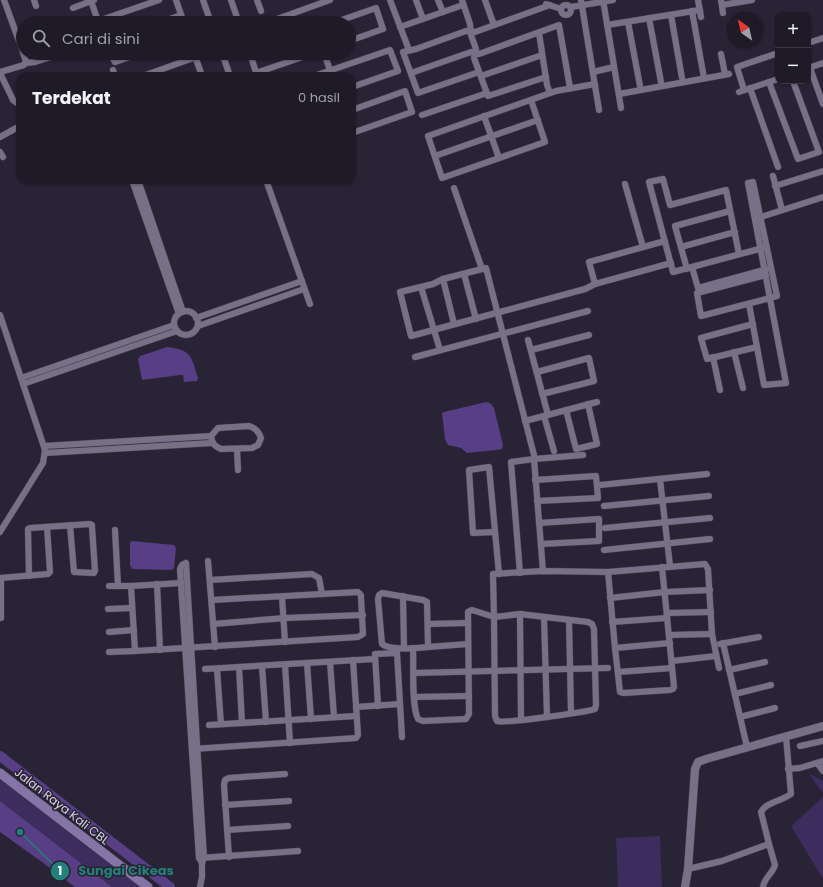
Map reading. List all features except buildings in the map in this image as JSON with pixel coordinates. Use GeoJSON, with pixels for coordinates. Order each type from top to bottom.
{"type":"FeatureCollection","features":[{"type":"Feature","properties":{"kind":"main road","name":"Jalan Raya Kali CBL"},"geometry":{"type":"LineString","coordinates":[[0,773],[148,887]]}},
{"type":"Feature","properties":{"kind":"street"},"geometry":{"type":"LineString","coordinates":[[4,0],[16,27]]}},
{"type":"Feature","properties":{"kind":"street"},"geometry":{"type":"LineString","coordinates":[[73,8],[92,0],[97,16]]}},
{"type":"Feature","properties":{"kind":"street"},"geometry":{"type":"LineString","coordinates":[[113,16],[159,0]]}},
{"type":"Feature","properties":{"kind":"street"},"geometry":{"type":"LineString","coordinates":[[176,0],[181,16]]}},
{"type":"Feature","properties":{"kind":"street"},"geometry":{"type":"LineString","coordinates":[[203,0],[209,16]]}},
{"type":"Feature","properties":{"kind":"street"},"geometry":{"type":"LineString","coordinates":[[231,0],[237,16]]}},
{"type":"Feature","properties":{"kind":"street"},"geometry":{"type":"LineString","coordinates":[[261,11],[257,1],[265,0]]}},
{"type":"Feature","properties":{"kind":"street"},"geometry":{"type":"LineString","coordinates":[[282,16],[315,2],[330,0]]}},
{"type":"Feature","properties":{"kind":"street"},"geometry":{"type":"LineString","coordinates":[[390,0],[409,50]]}},
{"type":"Feature","properties":{"kind":"street"},"geometry":{"type":"LineString","coordinates":[[416,0],[423,19]]}},
{"type":"Feature","properties":{"kind":"street"},"geometry":{"type":"LineString","coordinates":[[438,0],[443,12]]}},
{"type":"Feature","properties":{"kind":"street"},"geometry":{"type":"LineString","coordinates":[[486,0],[493,24]]}},
{"type":"Feature","properties":{"kind":"street"},"geometry":{"type":"LineString","coordinates":[[542,54],[418,93],[403,52],[422,42],[465,28],[470,30],[493,24],[549,3],[561,9],[565,4],[570,7],[582,3],[613,0]]}},
{"type":"Feature","properties":{"kind":"street"},"geometry":{"type":"LineString","coordinates":[[698,0],[701,17]]}},
{"type":"Feature","properties":{"kind":"street"},"geometry":{"type":"LineString","coordinates":[[723,13],[721,3],[752,0]]}},
{"type":"Feature","properties":{"kind":"street"},"geometry":{"type":"LineString","coordinates":[[603,1],[621,108]]}},
{"type":"Feature","properties":{"kind":"street"},"geometry":{"type":"LineString","coordinates":[[400,26],[443,12],[462,3],[470,24],[470,30],[476,49],[474,58],[488,96],[546,76]]}},
{"type":"Feature","properties":{"kind":"street"},"geometry":{"type":"LineString","coordinates":[[582,3],[599,110]]}},
{"type":"Feature","properties":{"kind":"street"},"geometry":{"type":"LineString","coordinates":[[354,16],[376,8],[383,29],[356,39]]}},
{"type":"Feature","properties":{"kind":"street"},"geometry":{"type":"LineString","coordinates":[[607,26],[700,10]]}},
{"type":"Feature","properties":{"kind":"street"},"geometry":{"type":"LineString","coordinates":[[692,11],[703,76]]}},
{"type":"Feature","properties":{"kind":"street"},"geometry":{"type":"LineString","coordinates":[[671,15],[682,78]]}},
{"type":"Feature","properties":{"kind":"street"},"geometry":{"type":"LineString","coordinates":[[649,18],[661,82]]}},
{"type":"Feature","properties":{"kind":"street"},"geometry":{"type":"LineString","coordinates":[[628,22],[640,86]]}},
{"type":"Feature","properties":{"kind":"street"},"geometry":{"type":"LineString","coordinates":[[410,73],[471,52],[479,54],[559,25],[570,88]]}},
{"type":"Feature","properties":{"kind":"street"},"geometry":{"type":"LineString","coordinates":[[539,33],[550,93]]}},
{"type":"Feature","properties":{"kind":"street"},"geometry":{"type":"LineString","coordinates":[[811,42],[823,38]]}},
{"type":"Feature","properties":{"kind":"street"},"geometry":{"type":"LineString","coordinates":[[334,72],[390,50],[398,71],[356,86]]}},
{"type":"Feature","properties":{"kind":"street"},"geometry":{"type":"LineString","coordinates":[[618,92],[682,78],[727,74],[721,54]]}},
{"type":"Feature","properties":{"kind":"street"},"geometry":{"type":"LineString","coordinates":[[775,54],[737,67],[744,90],[778,167]]}},
{"type":"Feature","properties":{"kind":"street"},"geometry":{"type":"LineString","coordinates":[[16,103],[13,100],[0,73],[22,66],[26,63],[41,60]]}},
{"type":"Feature","properties":{"kind":"street"},"geometry":{"type":"LineString","coordinates":[[153,72],[183,60]]}},
{"type":"Feature","properties":{"kind":"street"},"geometry":{"type":"LineString","coordinates":[[197,60],[201,72]]}},
{"type":"Feature","properties":{"kind":"street"},"geometry":{"type":"LineString","coordinates":[[224,60],[229,72]]}},
{"type":"Feature","properties":{"kind":"street"},"geometry":{"type":"LineString","coordinates":[[252,60],[256,72]]}},
{"type":"Feature","properties":{"kind":"street"},"geometry":{"type":"LineString","coordinates":[[262,72],[295,60]]}},
{"type":"Feature","properties":{"kind":"street"},"geometry":{"type":"LineString","coordinates":[[326,60],[331,72]]}},
{"type":"Feature","properties":{"kind":"street"},"geometry":{"type":"LineString","coordinates":[[811,67],[823,63]]}},
{"type":"Feature","properties":{"kind":"street"},"geometry":{"type":"LineString","coordinates":[[592,72],[614,67]]}},
{"type":"Feature","properties":{"kind":"street"},"geometry":{"type":"LineString","coordinates":[[811,73],[823,101]]}},
{"type":"Feature","properties":{"kind":"street"},"geometry":{"type":"LineString","coordinates":[[618,92],[703,76]]}},
{"type":"Feature","properties":{"kind":"street"},"geometry":{"type":"LineString","coordinates":[[744,90],[775,79]]}},
{"type":"Feature","properties":{"kind":"street"},"geometry":{"type":"LineString","coordinates":[[769,82],[798,159],[819,152],[794,84]]}},
{"type":"Feature","properties":{"kind":"street"},"geometry":{"type":"LineString","coordinates":[[531,100],[545,142],[442,178],[428,136],[550,93],[595,84]]}},
{"type":"Feature","properties":{"kind":"street"},"geometry":{"type":"LineString","coordinates":[[356,109],[405,91],[412,112],[356,132]]}},
{"type":"Feature","properties":{"kind":"street"},"geometry":{"type":"LineString","coordinates":[[422,115],[487,93]]}},
{"type":"Feature","properties":{"kind":"street"},"geometry":{"type":"LineString","coordinates":[[484,116],[499,158]]}},
{"type":"Feature","properties":{"kind":"street"},"geometry":{"type":"LineString","coordinates":[[435,156],[538,120]]}},
{"type":"Feature","properties":{"kind":"street"},"geometry":{"type":"LineString","coordinates":[[0,137],[16,128]]}},
{"type":"Feature","properties":{"kind":"street"},"geometry":{"type":"LineString","coordinates":[[775,186],[823,171]]}},
{"type":"Feature","properties":{"kind":"street"},"geometry":{"type":"LineString","coordinates":[[773,176],[782,210]]}},
{"type":"Feature","properties":{"kind":"street"},"geometry":{"type":"LineString","coordinates":[[739,254],[726,190],[670,205],[663,179],[649,182],[673,272],[689,268],[739,254],[763,247]]}},
{"type":"Feature","properties":{"kind":"street"},"geometry":{"type":"LineString","coordinates":[[763,247],[761,216],[753,182],[748,183],[767,271],[777,296],[701,316],[697,293],[767,271]]}},
{"type":"Feature","properties":{"kind":"street"},"geometry":{"type":"LineString","coordinates":[[133,184],[181,313]]}},
{"type":"Feature","properties":{"kind":"street"},"geometry":{"type":"LineString","coordinates":[[139,184],[181,313]]}},
{"type":"Feature","properties":{"kind":"street"},"geometry":{"type":"LineString","coordinates":[[267,184],[310,304]]}},
{"type":"Feature","properties":{"kind":"street"},"geometry":{"type":"LineString","coordinates":[[624,184],[643,247]]}},
{"type":"Feature","properties":{"kind":"street"},"geometry":{"type":"LineString","coordinates":[[454,188],[482,270]]}},
{"type":"Feature","properties":{"kind":"street"},"geometry":{"type":"LineString","coordinates":[[761,216],[823,197]]}},
{"type":"Feature","properties":{"kind":"street"},"geometry":{"type":"LineString","coordinates":[[730,210],[676,226],[681,247],[698,288],[767,271]]}},
{"type":"Feature","properties":{"kind":"street"},"geometry":{"type":"LineString","coordinates":[[681,247],[735,232]]}},
{"type":"Feature","properties":{"kind":"street"},"geometry":{"type":"LineString","coordinates":[[595,284],[589,262],[665,241]]}},
{"type":"Feature","properties":{"kind":"street"},"geometry":{"type":"LineString","coordinates":[[543,571],[534,457],[502,334],[497,313],[486,268],[442,279],[433,284],[400,292],[411,336],[476,319],[497,313],[585,289],[595,284],[671,263]]}},
{"type":"Feature","properties":{"kind":"street"},"geometry":{"type":"LineString","coordinates":[[464,274],[476,319]]}},
{"type":"Feature","properties":{"kind":"street"},"geometry":{"type":"LineString","coordinates":[[442,279],[454,324]]}},
{"type":"Feature","properties":{"kind":"street"},"geometry":{"type":"LineString","coordinates":[[196,318],[302,282]]}},
{"type":"Feature","properties":{"kind":"street"},"geometry":{"type":"LineString","coordinates":[[421,287],[440,350]]}},
{"type":"Feature","properties":{"kind":"street"},"geometry":{"type":"LineString","coordinates":[[198,326],[304,289]]}},
{"type":"Feature","properties":{"kind":"street"},"geometry":{"type":"LineString","coordinates":[[749,304],[764,385],[786,383],[770,298]]}},
{"type":"Feature","properties":{"kind":"street"},"geometry":{"type":"LineString","coordinates":[[415,357],[588,311]]}},
{"type":"Feature","properties":{"kind":"street"},"geometry":{"type":"LineString","coordinates":[[188,312],[193,314],[196,318],[198,326],[195,332],[191,334],[181,334],[176,328],[174,321],[181,313],[188,312]]}},
{"type":"Feature","properties":{"kind":"street"},"geometry":{"type":"LineString","coordinates":[[0,315],[44,446],[45,453],[43,463],[0,532]]}},
{"type":"Feature","properties":{"kind":"street"},"geometry":{"type":"LineString","coordinates":[[753,324],[701,338],[707,359],[757,347]]}},
{"type":"Feature","properties":{"kind":"street"},"geometry":{"type":"LineString","coordinates":[[22,381],[176,328]]}},
{"type":"Feature","properties":{"kind":"street"},"geometry":{"type":"LineString","coordinates":[[531,350],[589,335]]}},
{"type":"Feature","properties":{"kind":"street"},"geometry":{"type":"LineString","coordinates":[[528,340],[537,372],[554,451]]}},
{"type":"Feature","properties":{"kind":"street"},"geometry":{"type":"LineString","coordinates":[[734,352],[743,388]]}},
{"type":"Feature","properties":{"kind":"street"},"geometry":{"type":"LineString","coordinates":[[713,357],[720,390]]}},
{"type":"Feature","properties":{"kind":"street"},"geometry":{"type":"LineString","coordinates":[[537,372],[589,358],[594,380],[542,394]]}},
{"type":"Feature","properties":{"kind":"street"},"geometry":{"type":"LineString","coordinates":[[525,420],[597,402]]}},
{"type":"Feature","properties":{"kind":"street"},"geometry":{"type":"LineString","coordinates":[[566,410],[576,449],[597,444],[588,404]]}},
{"type":"Feature","properties":{"kind":"street"},"geometry":{"type":"LineString","coordinates":[[44,446],[211,436],[218,428],[250,426],[255,428],[261,438],[258,445],[252,448],[221,449],[212,443],[211,436]]}},
{"type":"Feature","properties":{"kind":"street"},"geometry":{"type":"LineString","coordinates":[[133,440],[133,448]]}},
{"type":"Feature","properties":{"kind":"street"},"geometry":{"type":"LineString","coordinates":[[45,453],[212,443]]}},
{"type":"Feature","properties":{"kind":"street"},"geometry":{"type":"LineString","coordinates":[[237,448],[238,470]]}},
{"type":"Feature","properties":{"kind":"street"},"geometry":{"type":"LineString","coordinates":[[520,573],[511,462],[534,457],[584,455]]}},
{"type":"Feature","properties":{"kind":"street"},"geometry":{"type":"LineString","coordinates":[[494,532],[473,533],[469,470],[489,467],[499,574]]}},
{"type":"Feature","properties":{"kind":"street"},"geometry":{"type":"LineString","coordinates":[[600,485],[707,474]]}},
{"type":"Feature","properties":{"kind":"street"},"geometry":{"type":"LineString","coordinates":[[536,480],[596,476],[598,498],[537,501]]}},
{"type":"Feature","properties":{"kind":"street"},"geometry":{"type":"LineString","coordinates":[[660,479],[670,566]]}},
{"type":"Feature","properties":{"kind":"street"},"geometry":{"type":"LineString","coordinates":[[604,506],[709,496]]}},
{"type":"Feature","properties":{"kind":"street"},"geometry":{"type":"LineString","coordinates":[[605,528],[710,518]]}},
{"type":"Feature","properties":{"kind":"street"},"geometry":{"type":"LineString","coordinates":[[539,523],[599,519],[599,541],[541,544]]}},
{"type":"Feature","properties":{"kind":"street"},"geometry":{"type":"LineString","coordinates":[[29,576],[27,531],[30,528],[70,525],[90,524],[92,525],[94,573],[74,572],[70,525]]}},
{"type":"Feature","properties":{"kind":"street"},"geometry":{"type":"LineString","coordinates":[[2,618],[0,578],[48,574],[50,572],[48,527]]}},
{"type":"Feature","properties":{"kind":"street"},"geometry":{"type":"LineString","coordinates":[[115,530],[118,586]]}},
{"type":"Feature","properties":{"kind":"street"},"geometry":{"type":"LineString","coordinates":[[604,550],[710,539]]}},
{"type":"Feature","properties":{"kind":"street"},"geometry":{"type":"LineString","coordinates":[[208,561],[215,647]]}},
{"type":"Feature","properties":{"kind":"street"},"geometry":{"type":"LineString","coordinates":[[188,649],[180,569],[182,565],[186,563],[188,649],[202,877],[200,887]]}},
{"type":"Feature","properties":{"kind":"street"},"geometry":{"type":"LineString","coordinates":[[413,648],[414,697],[417,717],[420,721],[466,719],[469,714],[470,696],[468,644],[468,612],[470,610],[494,617],[520,614],[588,622],[593,626],[596,707],[590,710],[502,723],[497,721],[495,716],[494,617],[493,574],[543,571],[608,572],[670,566],[706,565],[708,569],[710,590],[712,634],[719,668]]}},
{"type":"Feature","properties":{"kind":"street"},"geometry":{"type":"LineString","coordinates":[[608,572],[619,688],[622,693],[655,691],[673,689],[672,664],[662,567]]}},
{"type":"Feature","properties":{"kind":"street"},"geometry":{"type":"LineString","coordinates":[[210,580],[312,574],[319,578],[322,594]]}},
{"type":"Feature","properties":{"kind":"street"},"geometry":{"type":"LineString","coordinates":[[109,586],[181,583]]}},
{"type":"Feature","properties":{"kind":"street"},"geometry":{"type":"LineString","coordinates":[[157,584],[160,650]]}},
{"type":"Feature","properties":{"kind":"street"},"geometry":{"type":"LineString","coordinates":[[131,586],[135,651]]}},
{"type":"Feature","properties":{"kind":"street"},"geometry":{"type":"LineString","coordinates":[[610,598],[665,592],[710,590]]}},
{"type":"Feature","properties":{"kind":"street"},"geometry":{"type":"LineString","coordinates":[[109,652],[188,649],[360,637],[363,631],[361,595],[358,592],[212,600]]}},
{"type":"Feature","properties":{"kind":"street"},"geometry":{"type":"LineString","coordinates":[[428,647],[427,602],[403,596],[382,593],[379,595],[380,641],[382,644],[386,646],[404,648],[413,648],[428,647],[468,644]]}},
{"type":"Feature","properties":{"kind":"street"},"geometry":{"type":"LineString","coordinates":[[403,596],[404,648]]}},
{"type":"Feature","properties":{"kind":"street"},"geometry":{"type":"LineString","coordinates":[[282,597],[285,642]]}},
{"type":"Feature","properties":{"kind":"street"},"geometry":{"type":"LineString","coordinates":[[108,609],[132,608]]}},
{"type":"Feature","properties":{"kind":"street"},"geometry":{"type":"LineString","coordinates":[[612,622],[711,612]]}},
{"type":"Feature","properties":{"kind":"street"},"geometry":{"type":"LineString","coordinates":[[520,614],[521,720]]}},
{"type":"Feature","properties":{"kind":"street"},"geometry":{"type":"LineString","coordinates":[[214,624],[284,618],[362,615]]}},
{"type":"Feature","properties":{"kind":"street"},"geometry":{"type":"LineString","coordinates":[[544,617],[547,717]]}},
{"type":"Feature","properties":{"kind":"street"},"geometry":{"type":"LineString","coordinates":[[569,620],[571,713]]}},
{"type":"Feature","properties":{"kind":"street"},"geometry":{"type":"LineString","coordinates":[[428,624],[468,622]]}},
{"type":"Feature","properties":{"kind":"street"},"geometry":{"type":"LineString","coordinates":[[109,632],[134,630]]}},
{"type":"Feature","properties":{"kind":"street"},"geometry":{"type":"LineString","coordinates":[[669,635],[712,634]]}},
{"type":"Feature","properties":{"kind":"street"},"geometry":{"type":"LineString","coordinates":[[714,646],[759,637]]}},
{"type":"Feature","properties":{"kind":"street"},"geometry":{"type":"LineString","coordinates":[[615,648],[670,643]]}},
{"type":"Feature","properties":{"kind":"street"},"geometry":{"type":"LineString","coordinates":[[723,643],[747,747]]}},
{"type":"Feature","properties":{"kind":"street"},"geometry":{"type":"LineString","coordinates":[[378,706],[375,654],[397,653],[402,737]]}},
{"type":"Feature","properties":{"kind":"street"},"geometry":{"type":"LineString","coordinates":[[618,672],[716,656]]}},
{"type":"Feature","properties":{"kind":"street"},"geometry":{"type":"LineString","coordinates":[[205,670],[375,659]]}},
{"type":"Feature","properties":{"kind":"street"},"geometry":{"type":"LineString","coordinates":[[194,749],[354,739],[358,735],[353,660]]}},
{"type":"Feature","properties":{"kind":"street"},"geometry":{"type":"LineString","coordinates":[[330,662],[334,717]]}},
{"type":"Feature","properties":{"kind":"street"},"geometry":{"type":"LineString","coordinates":[[729,670],[765,662]]}},
{"type":"Feature","properties":{"kind":"street"},"geometry":{"type":"LineString","coordinates":[[307,663],[311,719]]}},
{"type":"Feature","properties":{"kind":"street"},"geometry":{"type":"LineString","coordinates":[[285,665],[290,743]]}},
{"type":"Feature","properties":{"kind":"street"},"geometry":{"type":"LineString","coordinates":[[262,666],[266,722]]}},
{"type":"Feature","properties":{"kind":"street"},"geometry":{"type":"LineString","coordinates":[[239,667],[242,723]]}},
{"type":"Feature","properties":{"kind":"street"},"geometry":{"type":"LineString","coordinates":[[414,673],[608,668]]}},
{"type":"Feature","properties":{"kind":"street"},"geometry":{"type":"LineString","coordinates":[[217,669],[221,724]]}},
{"type":"Feature","properties":{"kind":"street"},"geometry":{"type":"LineString","coordinates":[[735,694],[771,685]]}},
{"type":"Feature","properties":{"kind":"street"},"geometry":{"type":"LineString","coordinates":[[414,697],[470,696]]}},
{"type":"Feature","properties":{"kind":"street"},"geometry":{"type":"LineString","coordinates":[[356,707],[400,704]]}},
{"type":"Feature","properties":{"kind":"street"},"geometry":{"type":"LineString","coordinates":[[740,717],[775,708]]}},
{"type":"Feature","properties":{"kind":"street"},"geometry":{"type":"LineString","coordinates":[[209,725],[356,716]]}},
{"type":"Feature","properties":{"kind":"street"},"geometry":{"type":"LineString","coordinates":[[685,887],[688,869],[696,765],[701,760],[823,726]]}},
{"type":"Feature","properties":{"kind":"street"},"geometry":{"type":"LineString","coordinates":[[763,887],[764,882],[775,865],[761,812],[763,808],[786,798],[791,794],[786,736]]}},
{"type":"Feature","properties":{"kind":"street"},"geometry":{"type":"LineString","coordinates":[[800,746],[823,741]]}},
{"type":"Feature","properties":{"kind":"street"},"geometry":{"type":"LineString","coordinates":[[788,769],[800,768],[820,762],[823,771]]}},
{"type":"Feature","properties":{"kind":"street"},"geometry":{"type":"LineString","coordinates":[[228,857],[224,785],[227,779],[285,774]]}},
{"type":"Feature","properties":{"kind":"street"},"geometry":{"type":"LineString","coordinates":[[225,805],[289,801]]}},
{"type":"Feature","properties":{"kind":"street"},"geometry":{"type":"LineString","coordinates":[[227,830],[288,826]]}},
{"type":"Feature","properties":{"kind":"street"},"geometry":{"type":"LineString","coordinates":[[688,869],[722,861],[769,844]]}},
{"type":"Feature","properties":{"kind":"street"},"geometry":{"type":"LineString","coordinates":[[201,860],[298,851]]}},
{"type":"Feature","properties":{"kind":"shaded area"},"geometry":{"type":"Polygon","coordinates":[[[167,347],[181,350],[189,355],[194,364],[198,378],[197,381],[184,382],[183,375],[142,380],[138,359],[140,356],[167,347]]]}},
{"type":"Feature","properties":{"kind":"shaded area"},"geometry":{"type":"Polygon","coordinates":[[[486,402],[490,403],[494,408],[503,445],[502,449],[467,453],[461,448],[448,445],[445,439],[442,413],[486,402]]]}},
{"type":"Feature","properties":{"kind":"shaded area"},"geometry":{"type":"Polygon","coordinates":[[[132,541],[174,545],[176,548],[174,568],[171,570],[132,569],[130,565],[130,543],[132,541]]]}},
{"type":"Feature","properties":{"kind":"shaded area"},"geometry":{"type":"Polygon","coordinates":[[[0,773],[150,887],[112,887],[0,801],[0,773]]]}},
{"type":"Feature","properties":{"kind":"shaded area"},"geometry":{"type":"Polygon","coordinates":[[[808,773],[823,781],[823,793],[808,773]]]}},
{"type":"Feature","properties":{"kind":"shaded area"},"geometry":{"type":"Polygon","coordinates":[[[823,797],[823,879],[791,826],[823,797]]]}},
{"type":"Feature","properties":{"kind":"shaded area"},"geometry":{"type":"Polygon","coordinates":[[[0,801],[112,887],[75,887],[0,832],[0,801]]]}},
{"type":"Feature","properties":{"kind":"shaded area"},"geometry":{"type":"Polygon","coordinates":[[[660,836],[662,887],[618,887],[616,838],[660,836]]]}},
{"type":"Feature","properties":{"kind":"waterway"},"geometry":{"type":"LineString","coordinates":[[0,756],[170,887]]}},
{"type":"Feature","properties":{"kind":"place","name":"Sungai Cikeas"},"geometry":{"type":"Point","coordinates":[20,832]}}]}
